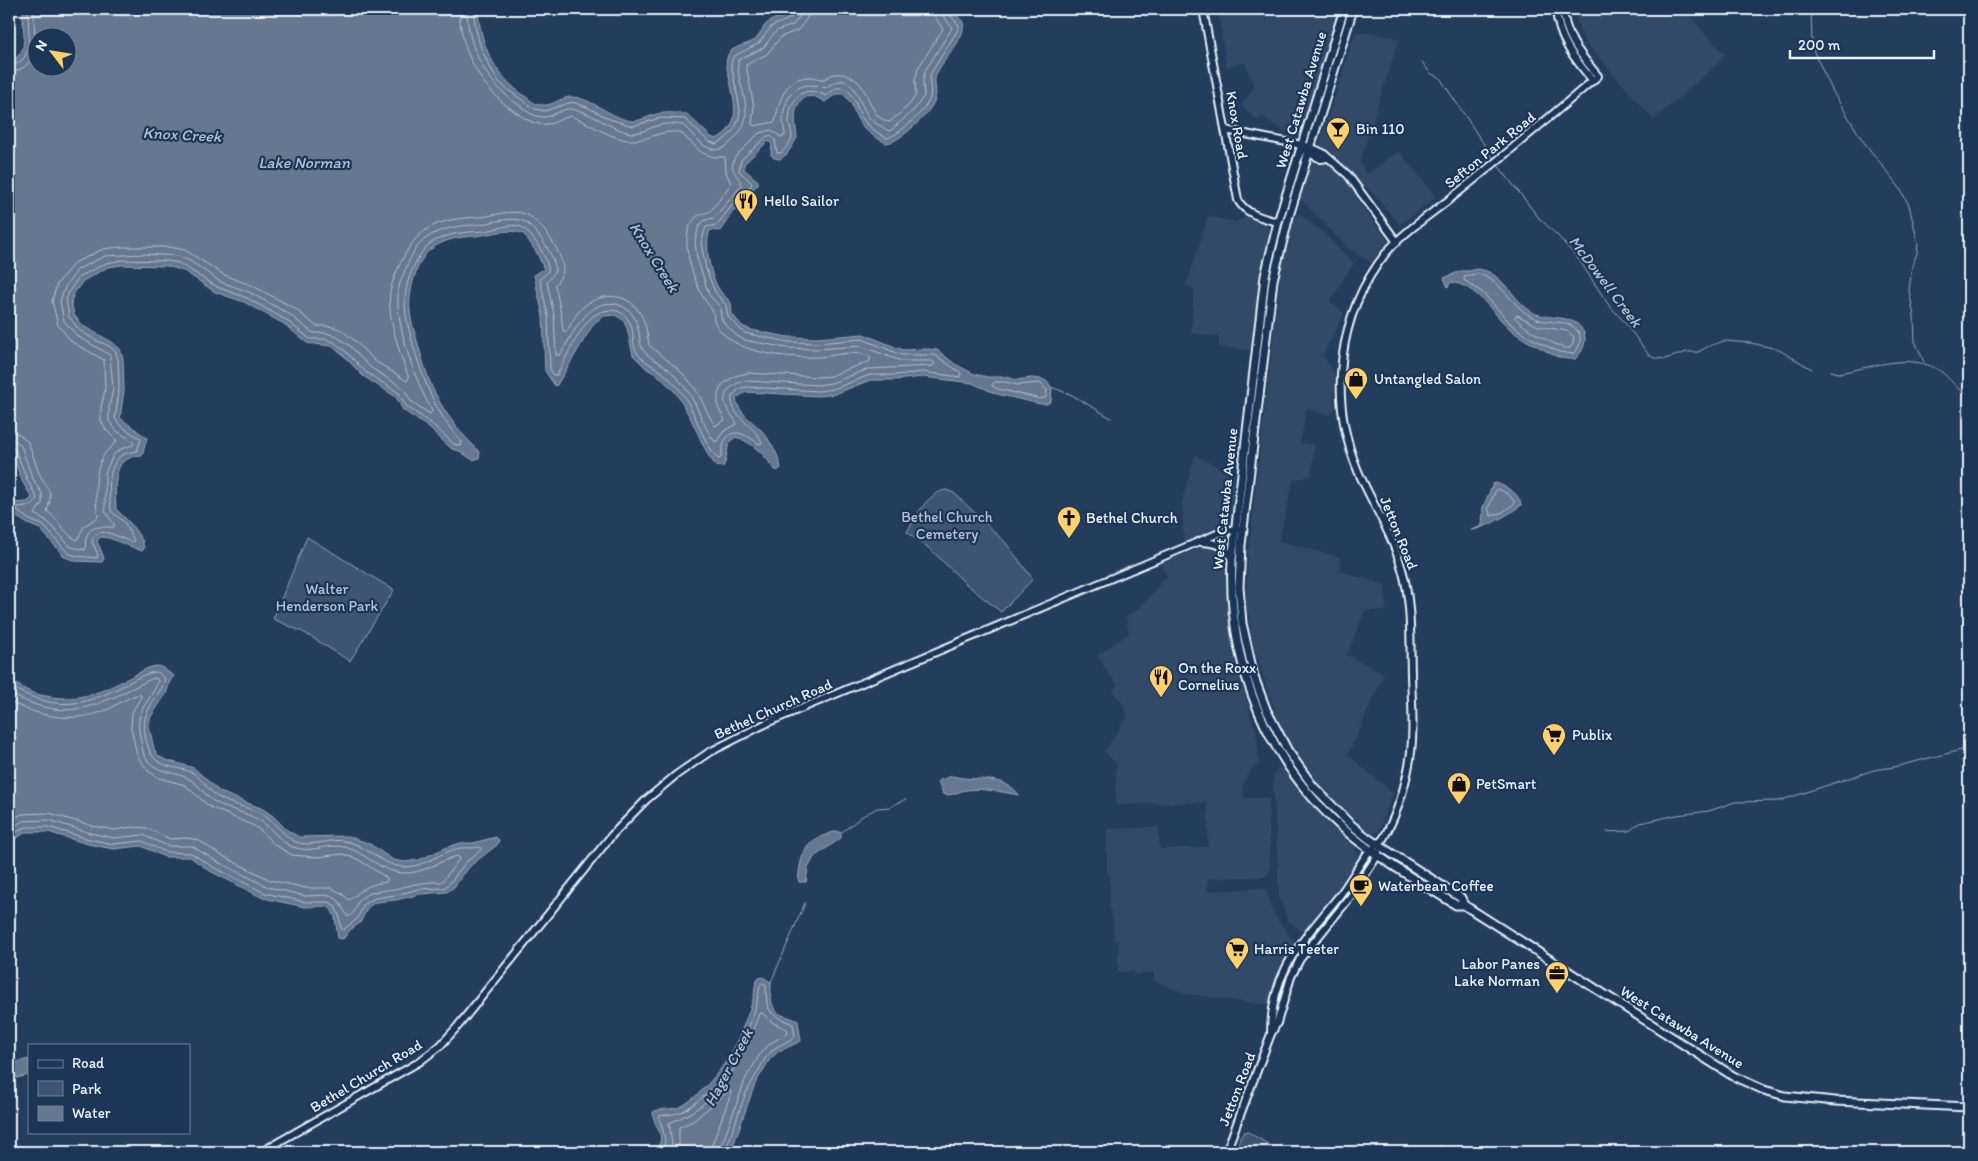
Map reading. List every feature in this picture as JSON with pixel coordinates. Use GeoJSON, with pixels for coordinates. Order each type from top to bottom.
{"type":"FeatureCollection","features":[{"type":"Feature","properties":{"kind":"main road","name":"West Catawba Avenue"},"geometry":{"type":"LineString","coordinates":[[1344,9],[1278,222],[1270,255],[1255,354],[1232,560],[1233,614],[1240,658],[1261,718],[1287,765],[1329,816],[1370,850],[1456,905],[1464,905],[1719,1068],[1764,1090],[1785,1096],[1835,1101],[1969,1107]]}},
{"type":"Feature","properties":{"kind":"main road"},"geometry":{"type":"LineString","coordinates":[[1338,57],[1339,42],[1349,9]]}},
{"type":"Feature","properties":{"kind":"main road","name":"West Catawba Avenue"},"geometry":{"type":"LineString","coordinates":[[1353,9],[1281,244],[1269,307],[1243,529],[1240,573],[1242,623],[1254,677],[1266,709],[1288,750],[1313,786],[1349,823],[1378,845],[1461,898],[1464,905]]}},
{"type":"Feature","properties":{"kind":"main road"},"geometry":{"type":"LineString","coordinates":[[1269,307],[1266,306],[1266,303],[1271,268],[1270,255]]}},
{"type":"Feature","properties":{"kind":"main road"},"geometry":{"type":"LineString","coordinates":[[1255,354],[1259,359],[1255,396],[1258,407]]}},
{"type":"Feature","properties":{"kind":"main road"},"geometry":{"type":"LineString","coordinates":[[1240,658],[1245,660],[1256,693],[1266,709]]}},
{"type":"Feature","properties":{"kind":"street","name":"Knox Road"},"geometry":{"type":"LineString","coordinates":[[1203,9],[1238,200],[1240,205],[1249,212],[1278,222]]}},
{"type":"Feature","properties":{"kind":"street"},"geometry":{"type":"LineString","coordinates":[[1556,9],[1559,31],[1563,40],[1573,57],[1596,78]]}},
{"type":"Feature","properties":{"kind":"street"},"geometry":{"type":"LineString","coordinates":[[1563,9],[1566,30],[1570,39],[1596,78]]}},
{"type":"Feature","properties":{"kind":"street","name":"Sefton Park Road"},"geometry":{"type":"LineString","coordinates":[[1397,242],[1596,78]]}},
{"type":"Feature","properties":{"kind":"street"},"geometry":{"type":"LineString","coordinates":[[1225,130],[1292,143],[1309,151],[1324,153],[1327,158],[1348,175],[1397,242]]}},
{"type":"Feature","properties":{"kind":"street","name":"Jetton Road"},"geometry":{"type":"LineString","coordinates":[[1270,1034],[1276,995],[1289,960],[1302,940],[1347,885],[1370,850],[1378,845],[1396,814],[1404,788],[1411,752],[1413,724],[1410,616],[1406,588],[1399,559],[1359,474],[1346,436],[1340,401],[1340,374],[1346,337],[1358,300],[1378,264],[1397,242]]}},
{"type":"Feature","properties":{"kind":"street","name":"Bethel Church Road"},"geometry":{"type":"LineString","coordinates":[[261,1152],[419,1062],[440,1046],[475,1006],[612,835],[659,789],[700,758],[733,739],[769,722],[1224,531],[1243,529]]}},
{"type":"Feature","properties":{"kind":"street"},"geometry":{"type":"LineString","coordinates":[[1200,542],[1216,543],[1223,546],[1232,560]]}},
{"type":"Feature","properties":{"kind":"street"},"geometry":{"type":"LineString","coordinates":[[1378,845],[1378,855]]}},
{"type":"Feature","properties":{"kind":"street","name":"Jetton Road"},"geometry":{"type":"LineString","coordinates":[[1226,1152],[1270,1034],[1277,1023],[1291,977],[1300,959],[1351,896],[1378,855]]}},
{"type":"Feature","properties":{"kind":"shaded area"},"geometry":{"type":"Polygon","coordinates":[[[1218,9],[1335,9],[1338,15],[1299,133],[1283,131],[1263,117],[1257,120],[1241,105],[1254,87],[1245,63],[1226,66],[1218,9]]]}},
{"type":"Feature","properties":{"kind":"shaded area"},"geometry":{"type":"Polygon","coordinates":[[[1576,9],[1683,9],[1724,54],[1721,60],[1654,120],[1586,43],[1577,24],[1576,9]]]}},
{"type":"Feature","properties":{"kind":"shaded area"},"geometry":{"type":"Polygon","coordinates":[[[1355,33],[1373,33],[1399,39],[1360,161],[1366,175],[1399,151],[1436,197],[1400,225],[1366,186],[1357,193],[1358,201],[1388,241],[1371,263],[1347,247],[1300,198],[1310,168],[1314,162],[1355,33]]]}},
{"type":"Feature","properties":{"kind":"shaded area"},"geometry":{"type":"Polygon","coordinates":[[[1299,214],[1319,229],[1354,263],[1330,301],[1344,313],[1323,356],[1335,373],[1334,410],[1329,415],[1306,409],[1300,443],[1315,445],[1311,476],[1293,480],[1279,541],[1339,557],[1341,560],[1339,571],[1385,585],[1386,611],[1365,610],[1347,655],[1384,674],[1348,755],[1393,793],[1378,832],[1373,834],[1348,814],[1319,785],[1291,745],[1277,717],[1253,644],[1246,601],[1248,554],[1281,269],[1293,219],[1299,214]]]}},
{"type":"Feature","properties":{"kind":"shaded area"},"geometry":{"type":"Polygon","coordinates":[[[1208,216],[1234,222],[1246,217],[1265,223],[1271,234],[1257,307],[1252,349],[1249,350],[1219,347],[1219,337],[1191,333],[1194,289],[1186,286],[1208,216]]]}},
{"type":"Feature","properties":{"kind":"shaded area"},"geometry":{"type":"Polygon","coordinates":[[[1195,455],[1234,476],[1230,518],[1221,528],[1184,545],[1182,502],[1195,455]]]}},
{"type":"Feature","properties":{"kind":"shaded area"},"geometry":{"type":"Polygon","coordinates":[[[1208,545],[1221,550],[1226,556],[1228,563],[1227,596],[1236,668],[1250,710],[1250,717],[1256,729],[1259,764],[1251,769],[1243,784],[1244,798],[1269,798],[1270,871],[1265,877],[1208,878],[1207,891],[1264,888],[1267,890],[1269,903],[1275,916],[1295,942],[1278,979],[1271,1002],[1266,1005],[1186,994],[1154,981],[1154,973],[1134,974],[1134,971],[1118,972],[1118,941],[1114,941],[1113,918],[1110,909],[1110,875],[1107,875],[1107,829],[1158,827],[1160,849],[1208,847],[1207,802],[1116,805],[1116,763],[1104,752],[1127,717],[1124,705],[1113,692],[1118,684],[1112,679],[1097,655],[1129,634],[1126,617],[1142,606],[1167,576],[1160,564],[1208,545]]]}},
{"type":"Feature","properties":{"kind":"shaded area"},"geometry":{"type":"Polygon","coordinates":[[[1281,767],[1318,813],[1355,847],[1359,857],[1341,888],[1309,928],[1303,931],[1299,930],[1288,920],[1279,898],[1273,776],[1277,768],[1281,767]]]}},
{"type":"Feature","properties":{"kind":"green space","name":"Bethel Church Cemetery"},"geometry":{"type":"Polygon","coordinates":[[[946,490],[954,493],[1005,542],[1033,579],[1001,612],[965,583],[930,549],[907,532],[918,513],[928,501],[939,492],[946,490]]]}},
{"type":"Feature","properties":{"kind":"green space","name":"Walter Henderson Park"},"geometry":{"type":"Polygon","coordinates":[[[307,537],[394,590],[350,661],[303,632],[273,619],[307,537]]]}},
{"type":"Feature","properties":{"kind":"green space"},"geometry":{"type":"Polygon","coordinates":[[[1244,1132],[1248,1132],[1281,1152],[1236,1152],[1244,1132]]]}},
{"type":"Feature","properties":{"kind":"water","name":"Lake Norman"},"geometry":{"type":"Polygon","coordinates":[[[23,9],[478,9],[482,35],[497,69],[514,88],[531,101],[539,105],[545,105],[567,97],[578,98],[631,121],[637,121],[661,113],[687,114],[711,137],[716,139],[725,134],[733,120],[733,95],[726,65],[728,54],[734,49],[755,40],[767,24],[784,16],[791,9],[886,9],[896,11],[909,9],[951,9],[963,22],[961,35],[937,73],[935,99],[932,105],[922,119],[907,132],[887,143],[878,139],[862,126],[850,102],[843,94],[836,94],[825,102],[814,96],[804,97],[797,106],[796,111],[797,138],[787,154],[780,159],[774,158],[771,155],[772,144],[768,141],[744,164],[744,169],[758,181],[758,184],[734,210],[720,231],[710,230],[708,253],[713,278],[720,291],[731,303],[732,314],[742,326],[751,330],[788,337],[817,338],[863,334],[903,350],[937,350],[955,364],[974,374],[987,377],[1007,377],[1017,380],[1042,379],[1048,382],[1052,389],[1051,401],[1047,404],[1040,404],[997,394],[972,383],[923,377],[870,380],[835,394],[819,396],[746,392],[736,398],[737,403],[745,415],[767,437],[776,452],[781,468],[777,471],[756,448],[736,437],[729,442],[723,467],[716,466],[708,455],[676,393],[633,355],[627,328],[623,320],[615,315],[604,316],[594,323],[555,386],[545,371],[543,316],[534,275],[544,269],[537,253],[524,234],[506,231],[458,238],[431,249],[417,269],[410,295],[411,321],[428,378],[440,403],[450,418],[480,452],[479,458],[473,460],[452,449],[429,428],[403,410],[396,397],[363,376],[341,353],[331,346],[307,343],[284,324],[244,302],[215,292],[184,271],[167,266],[122,265],[108,267],[83,281],[74,293],[71,301],[74,315],[83,326],[112,342],[120,349],[123,359],[124,390],[120,418],[147,438],[142,456],[131,457],[121,463],[117,474],[115,491],[116,509],[131,524],[142,540],[144,549],[142,551],[109,538],[100,537],[97,541],[104,558],[102,562],[75,561],[65,557],[40,529],[12,514],[13,503],[27,502],[32,498],[22,481],[9,445],[9,61],[21,53],[24,40],[23,9]]]}},
{"type":"Feature","properties":{"kind":"water"},"geometry":{"type":"Polygon","coordinates":[[[1477,269],[1494,275],[1520,302],[1534,313],[1566,319],[1577,324],[1585,336],[1583,348],[1578,356],[1575,359],[1558,357],[1526,340],[1503,323],[1477,294],[1451,282],[1448,287],[1444,278],[1461,271],[1477,269]]]}},
{"type":"Feature","properties":{"kind":"water"},"geometry":{"type":"Polygon","coordinates":[[[1496,483],[1515,493],[1521,505],[1482,528],[1471,530],[1482,526],[1483,507],[1493,484],[1496,483]]]}},
{"type":"Feature","properties":{"kind":"water"},"geometry":{"type":"Polygon","coordinates":[[[161,667],[174,676],[170,681],[166,694],[150,718],[149,726],[154,749],[158,756],[194,768],[220,792],[263,809],[287,830],[299,837],[348,836],[370,844],[393,860],[404,862],[419,860],[460,843],[473,843],[496,837],[499,840],[497,845],[470,866],[454,887],[447,892],[420,894],[396,900],[376,902],[368,907],[360,923],[350,930],[343,939],[338,938],[335,917],[331,909],[326,906],[305,907],[263,898],[210,871],[190,857],[165,857],[141,846],[113,849],[48,832],[26,832],[9,843],[9,680],[33,693],[50,697],[80,697],[106,689],[148,668],[161,667]]]}},
{"type":"Feature","properties":{"kind":"water"},"geometry":{"type":"Polygon","coordinates":[[[952,776],[997,781],[1013,788],[1019,795],[979,790],[966,790],[949,795],[943,794],[938,781],[952,776]]]}},
{"type":"Feature","properties":{"kind":"water"},"geometry":{"type":"Polygon","coordinates":[[[837,831],[841,833],[841,838],[814,857],[808,868],[806,882],[799,882],[802,858],[808,846],[822,836],[837,831]]]}},
{"type":"Feature","properties":{"kind":"water"},"geometry":{"type":"Polygon","coordinates":[[[763,977],[771,982],[773,1006],[778,1013],[798,1021],[801,1041],[778,1052],[770,1059],[755,1084],[734,1143],[728,1152],[653,1152],[658,1146],[660,1137],[653,1112],[682,1106],[698,1094],[714,1077],[734,1048],[751,1007],[756,983],[759,978],[763,977]]]}},
{"type":"Feature","properties":{"kind":"water"},"geometry":{"type":"Polygon","coordinates":[[[28,1059],[28,1075],[13,1079],[9,1087],[9,1064],[28,1059]]]}},
{"type":"Feature","properties":{"kind":"waterway"},"geometry":{"type":"LineString","coordinates":[[1811,9],[1814,52],[1833,92],[1863,141],[1899,187],[1909,205],[1918,243],[1917,253],[1912,266],[1909,291],[1914,316],[1915,341],[1924,362]]}},
{"type":"Feature","properties":{"kind":"waterway","name":"McDowell Creek"},"geometry":{"type":"LineString","coordinates":[[1422,62],[1430,73],[1440,78],[1495,161]]}},
{"type":"Feature","properties":{"kind":"waterway","name":"McDowell Creek"},"geometry":{"type":"LineString","coordinates":[[1497,164],[1539,218],[1579,260],[1608,304],[1626,324],[1648,354],[1654,358],[1665,359],[1687,352],[1698,352],[1724,341],[1751,343],[1777,349],[1812,369]]}},
{"type":"Feature","properties":{"kind":"waterway","name":"McDowell Creek"},"geometry":{"type":"LineString","coordinates":[[1831,371],[1839,373],[1886,363],[1922,363],[1938,370],[1959,389],[1969,395]]}},
{"type":"Feature","properties":{"kind":"waterway","name":"Knox Creek"},"geometry":{"type":"LineString","coordinates":[[1051,387],[1072,395],[1111,418]]}},
{"type":"Feature","properties":{"kind":"waterway"},"geometry":{"type":"LineString","coordinates":[[1607,832],[1629,831],[1640,823],[1677,815],[1709,811],[1735,802],[1779,801],[1874,770],[1894,767],[1969,748]]}},
{"type":"Feature","properties":{"kind":"waterway","name":"Hager Creek"},"geometry":{"type":"LineString","coordinates":[[842,832],[861,817],[877,808],[890,807],[906,799]]}},
{"type":"Feature","properties":{"kind":"waterway","name":"Hager Creek"},"geometry":{"type":"LineString","coordinates":[[771,982],[805,903]]}},
{"type":"Feature","properties":{"kind":"waterway"},"geometry":{"type":"LineString","coordinates":[[1441,1145],[1442,1152]]}},
{"type":"Feature","properties":{"kind":"place","name":"Bin 110"},"geometry":{"type":"Point","coordinates":[1338,150]}},
{"type":"Feature","properties":{"kind":"place","name":"Hello Sailor"},"geometry":{"type":"Point","coordinates":[746,222]}},
{"type":"Feature","properties":{"kind":"place","name":"Untangled Salon"},"geometry":{"type":"Point","coordinates":[1356,400]}},
{"type":"Feature","properties":{"kind":"place","name":"Bethel Church"},"geometry":{"type":"Point","coordinates":[1069,539]}},
{"type":"Feature","properties":{"kind":"place","name":"On the Roxx Cornelius"},"geometry":{"type":"Point","coordinates":[1161,698]}},
{"type":"Feature","properties":{"kind":"place","name":"Publix"},"geometry":{"type":"Point","coordinates":[1554,756]}},
{"type":"Feature","properties":{"kind":"place","name":"PetSmart"},"geometry":{"type":"Point","coordinates":[1459,805]}},
{"type":"Feature","properties":{"kind":"place","name":"Waterbean Coffee"},"geometry":{"type":"Point","coordinates":[1361,907]}},
{"type":"Feature","properties":{"kind":"place","name":"Harris Teeter"},"geometry":{"type":"Point","coordinates":[1237,970]}},
{"type":"Feature","properties":{"kind":"place","name":"Labor Panes Lake Norman"},"geometry":{"type":"Point","coordinates":[1557,994]}}]}
